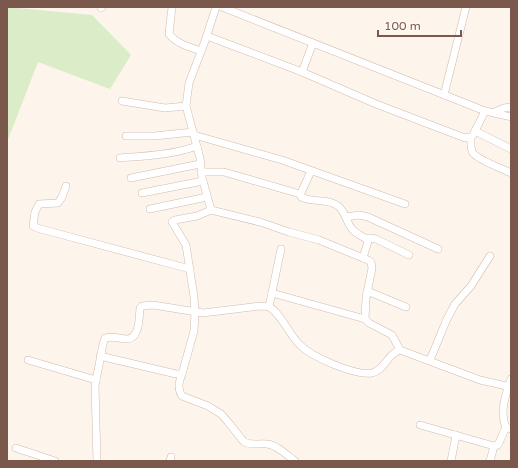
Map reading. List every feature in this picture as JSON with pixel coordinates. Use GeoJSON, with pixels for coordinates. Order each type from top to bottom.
{"type":"FeatureCollection","features":[{"type":"Feature","properties":{"kind":"street"},"geometry":{"type":"LineString","coordinates":[[172,7],[169,34],[173,40],[178,43],[201,51]]}},
{"type":"Feature","properties":{"kind":"street"},"geometry":{"type":"LineString","coordinates":[[211,210],[201,172],[197,146],[186,106],[189,83],[207,36],[216,7]]}},
{"type":"Feature","properties":{"kind":"street"},"geometry":{"type":"LineString","coordinates":[[222,7],[485,111],[495,112],[511,117]]}},
{"type":"Feature","properties":{"kind":"street"},"geometry":{"type":"LineString","coordinates":[[444,95],[466,7]]}},
{"type":"Feature","properties":{"kind":"street"},"geometry":{"type":"LineString","coordinates":[[207,36],[302,72],[376,104],[465,138],[473,134],[511,148]]}},
{"type":"Feature","properties":{"kind":"street"},"geometry":{"type":"LineString","coordinates":[[302,72],[313,43]]}},
{"type":"Feature","properties":{"kind":"street"},"geometry":{"type":"LineString","coordinates":[[122,101],[165,108],[186,106]]}},
{"type":"Feature","properties":{"kind":"street"},"geometry":{"type":"LineString","coordinates":[[495,112],[511,107]]}},
{"type":"Feature","properties":{"kind":"street"},"geometry":{"type":"LineString","coordinates":[[485,111],[473,134],[471,147],[474,154],[511,173]]}},
{"type":"Feature","properties":{"kind":"street"},"geometry":{"type":"LineString","coordinates":[[126,136],[194,134],[250,150],[404,204]]}},
{"type":"Feature","properties":{"kind":"street"},"geometry":{"type":"LineString","coordinates":[[120,158],[166,154],[187,150],[197,146]]}},
{"type":"Feature","properties":{"kind":"street"},"geometry":{"type":"LineString","coordinates":[[131,178],[200,164]]}},
{"type":"Feature","properties":{"kind":"street"},"geometry":{"type":"LineString","coordinates":[[300,194],[311,171]]}},
{"type":"Feature","properties":{"kind":"street"},"geometry":{"type":"LineString","coordinates":[[201,172],[224,172],[300,194],[301,197],[305,199],[326,201],[336,204],[340,207],[352,230],[366,238],[376,239],[409,255]]}},
{"type":"Feature","properties":{"kind":"street"},"geometry":{"type":"LineString","coordinates":[[142,193],[203,181]]}},
{"type":"Feature","properties":{"kind":"street"},"geometry":{"type":"LineString","coordinates":[[66,186],[58,203],[39,204],[35,212],[33,226],[190,269]]}},
{"type":"Feature","properties":{"kind":"street"},"geometry":{"type":"LineString","coordinates":[[150,209],[208,197]]}},
{"type":"Feature","properties":{"kind":"street"},"geometry":{"type":"LineString","coordinates":[[295,461],[270,444],[248,444],[244,442],[221,414],[208,406],[182,396],[178,389],[194,331],[195,313],[186,245],[172,222],[211,210],[260,222],[319,240],[371,262],[372,268],[367,291],[366,319]]}},
{"type":"Feature","properties":{"kind":"street"},"geometry":{"type":"LineString","coordinates":[[346,217],[359,215],[368,217],[438,249]]}},
{"type":"Feature","properties":{"kind":"street"},"geometry":{"type":"LineString","coordinates":[[363,258],[368,245],[366,238]]}},
{"type":"Feature","properties":{"kind":"street"},"geometry":{"type":"LineString","coordinates":[[269,307],[282,250]]}},
{"type":"Feature","properties":{"kind":"street"},"geometry":{"type":"LineString","coordinates":[[430,360],[455,304],[471,286],[490,256]]}},
{"type":"Feature","properties":{"kind":"street"},"geometry":{"type":"LineString","coordinates":[[367,291],[406,307]]}},
{"type":"Feature","properties":{"kind":"street"},"geometry":{"type":"LineString","coordinates":[[272,293],[366,319],[369,323],[392,335],[400,350]]}},
{"type":"Feature","properties":{"kind":"street"},"geometry":{"type":"LineString","coordinates":[[97,461],[94,398],[100,356],[106,338],[130,339],[136,334],[140,308],[142,306],[153,305],[195,313],[215,313],[260,306],[269,307],[300,346],[308,352],[343,369],[365,373],[378,371],[394,352],[400,350],[480,380],[510,387]]}},
{"type":"Feature","properties":{"kind":"street"},"geometry":{"type":"LineString","coordinates":[[100,356],[176,374],[182,374]]}},
{"type":"Feature","properties":{"kind":"street"},"geometry":{"type":"LineString","coordinates":[[28,360],[96,380]]}},
{"type":"Feature","properties":{"kind":"street"},"geometry":{"type":"LineString","coordinates":[[420,425],[494,446],[498,445],[508,428],[503,422],[503,411],[511,379]]}},
{"type":"Feature","properties":{"kind":"street"},"geometry":{"type":"LineString","coordinates":[[451,461],[456,435]]}},
{"type":"Feature","properties":{"kind":"street"},"geometry":{"type":"LineString","coordinates":[[490,461],[494,446]]}},
{"type":"Feature","properties":{"kind":"street"},"geometry":{"type":"LineString","coordinates":[[16,448],[55,461]]}},
{"type":"Feature","properties":{"kind":"green space"},"geometry":{"type":"Polygon","coordinates":[[[7,7],[92,15],[131,55],[110,89],[38,62],[7,142],[7,7]]]}}]}
